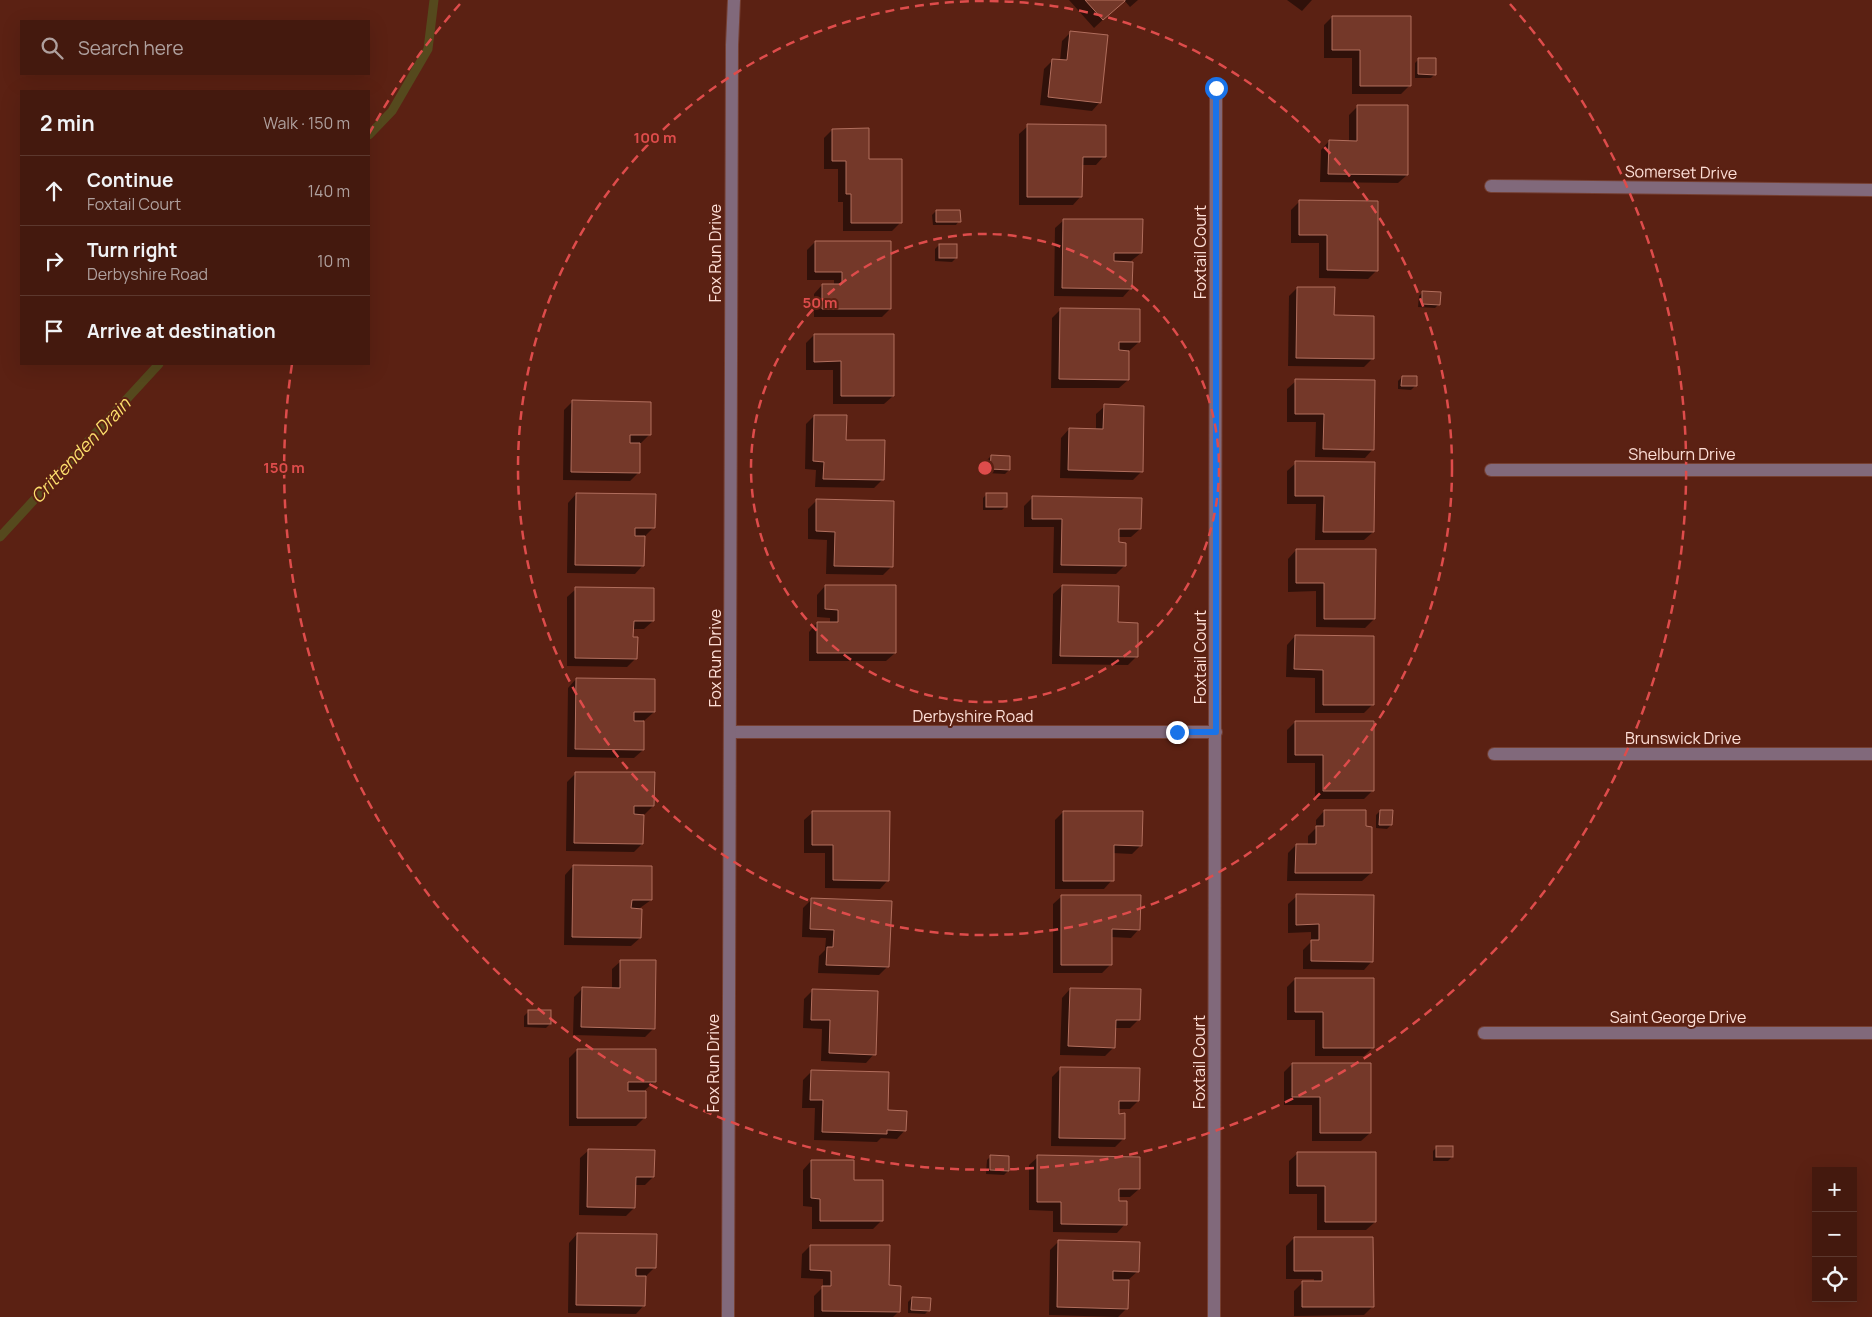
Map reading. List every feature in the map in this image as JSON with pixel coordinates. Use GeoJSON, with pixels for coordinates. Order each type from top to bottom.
{"type":"FeatureCollection","features":[{"type":"Feature","properties":{"kind":"street","name":"Fox Run Drive"},"geometry":{"type":"LineString","coordinates":[[728,1317],[732,45],[734,0]]}},
{"type":"Feature","properties":{"kind":"street","name":"Foxtail Court"},"geometry":{"type":"LineString","coordinates":[[1214,1317],[1216,88]]}},
{"type":"Feature","properties":{"kind":"street","name":"Somerset Drive"},"geometry":{"type":"LineString","coordinates":[[1491,186],[1872,190]]}},
{"type":"Feature","properties":{"kind":"street","name":"Shelburn Drive"},"geometry":{"type":"LineString","coordinates":[[1491,470],[1872,470]]}},
{"type":"Feature","properties":{"kind":"street","name":"Derbyshire Road"},"geometry":{"type":"LineString","coordinates":[[731,732],[1216,732]]}},
{"type":"Feature","properties":{"kind":"street","name":"Brunswick Drive"},"geometry":{"type":"LineString","coordinates":[[1494,754],[1872,754]]}},
{"type":"Feature","properties":{"kind":"street","name":"Saint George Drive"},"geometry":{"type":"LineString","coordinates":[[1484,1033],[1872,1033]]}},
{"type":"Feature","properties":{"kind":"building"},"geometry":{"type":"Polygon","coordinates":[[[1085,0],[1125,0],[1125,1],[1103,20],[1085,0]]]}},
{"type":"Feature","properties":{"kind":"building"},"geometry":{"type":"Polygon","coordinates":[[[1332,16],[1411,16],[1411,86],[1360,86],[1360,50],[1332,50],[1332,16]]]}},
{"type":"Feature","properties":{"kind":"building"},"geometry":{"type":"Polygon","coordinates":[[[1070,31],[1108,35],[1101,103],[1048,97],[1052,59],[1067,60],[1070,31]]]}},
{"type":"Feature","properties":{"kind":"building"},"geometry":{"type":"Polygon","coordinates":[[[1418,58],[1436,58],[1436,75],[1418,74],[1418,58]]]}},
{"type":"Feature","properties":{"kind":"building"},"geometry":{"type":"Polygon","coordinates":[[[1357,105],[1408,105],[1408,175],[1328,174],[1329,140],[1357,141],[1357,105]]]}},
{"type":"Feature","properties":{"kind":"building"},"geometry":{"type":"Polygon","coordinates":[[[1027,124],[1106,125],[1106,157],[1083,157],[1082,197],[1027,197],[1027,124]]]}},
{"type":"Feature","properties":{"kind":"building"},"geometry":{"type":"Polygon","coordinates":[[[869,128],[869,159],[902,159],[902,223],[851,223],[851,194],[846,194],[846,161],[832,161],[832,129],[869,128]]]}},
{"type":"Feature","properties":{"kind":"building"},"geometry":{"type":"Polygon","coordinates":[[[1299,200],[1378,201],[1378,271],[1327,270],[1327,235],[1299,235],[1299,200]]]}},
{"type":"Feature","properties":{"kind":"building"},"geometry":{"type":"Polygon","coordinates":[[[936,210],[960,210],[961,222],[936,222],[936,210]]]}},
{"type":"Feature","properties":{"kind":"building"},"geometry":{"type":"Polygon","coordinates":[[[1063,219],[1143,219],[1142,253],[1114,253],[1114,261],[1133,262],[1132,289],[1062,288],[1063,219]]]}},
{"type":"Feature","properties":{"kind":"building"},"geometry":{"type":"Polygon","coordinates":[[[815,241],[891,241],[891,309],[822,309],[822,284],[842,284],[842,272],[815,272],[815,241]]]}},
{"type":"Feature","properties":{"kind":"building"},"geometry":{"type":"Polygon","coordinates":[[[939,244],[957,244],[957,258],[939,258],[939,244]]]}},
{"type":"Feature","properties":{"kind":"building"},"geometry":{"type":"Polygon","coordinates":[[[1297,287],[1335,287],[1334,315],[1374,316],[1374,359],[1296,358],[1297,287]]]}},
{"type":"Feature","properties":{"kind":"building"},"geometry":{"type":"Polygon","coordinates":[[[1422,291],[1441,292],[1440,305],[1422,304],[1422,291]]]}},
{"type":"Feature","properties":{"kind":"building"},"geometry":{"type":"Polygon","coordinates":[[[1060,308],[1140,309],[1140,342],[1119,342],[1119,350],[1129,351],[1129,380],[1059,379],[1060,308]]]}},
{"type":"Feature","properties":{"kind":"building"},"geometry":{"type":"Polygon","coordinates":[[[814,334],[894,334],[894,396],[841,396],[841,361],[814,362],[814,334]]]}},
{"type":"Feature","properties":{"kind":"building"},"geometry":{"type":"Polygon","coordinates":[[[1402,376],[1417,376],[1417,386],[1401,386],[1402,376]]]}},
{"type":"Feature","properties":{"kind":"building"},"geometry":{"type":"Polygon","coordinates":[[[1295,379],[1375,380],[1374,450],[1323,449],[1324,414],[1295,414],[1295,379]]]}},
{"type":"Feature","properties":{"kind":"building"},"geometry":{"type":"Polygon","coordinates":[[[572,400],[651,402],[651,435],[630,435],[630,443],[640,443],[640,473],[571,472],[572,400]]]}},
{"type":"Feature","properties":{"kind":"building"},"geometry":{"type":"Polygon","coordinates":[[[1104,404],[1144,406],[1143,472],[1068,470],[1069,428],[1103,429],[1104,404]]]}},
{"type":"Feature","properties":{"kind":"building"},"geometry":{"type":"Polygon","coordinates":[[[814,415],[847,415],[846,440],[885,440],[884,480],[823,479],[824,462],[813,461],[814,415]]]}},
{"type":"Feature","properties":{"kind":"building"},"geometry":{"type":"Polygon","coordinates":[[[991,455],[1010,456],[1010,470],[990,469],[991,455]]]}},
{"type":"Feature","properties":{"kind":"building"},"geometry":{"type":"Polygon","coordinates":[[[1295,461],[1375,462],[1374,532],[1323,532],[1324,496],[1295,496],[1295,461]]]}},
{"type":"Feature","properties":{"kind":"building"},"geometry":{"type":"Polygon","coordinates":[[[576,493],[656,494],[655,528],[635,528],[635,536],[645,536],[644,566],[575,565],[576,493]]]}},
{"type":"Feature","properties":{"kind":"building"},"geometry":{"type":"Polygon","coordinates":[[[986,493],[1007,493],[1007,507],[986,507],[986,493]]]}},
{"type":"Feature","properties":{"kind":"building"},"geometry":{"type":"Polygon","coordinates":[[[1032,496],[1142,498],[1141,529],[1119,529],[1119,542],[1126,543],[1126,566],[1061,565],[1062,519],[1032,519],[1032,496]]]}},
{"type":"Feature","properties":{"kind":"building"},"geometry":{"type":"Polygon","coordinates":[[[816,499],[894,501],[893,567],[834,566],[835,532],[816,531],[816,499]]]}},
{"type":"Feature","properties":{"kind":"building"},"geometry":{"type":"Polygon","coordinates":[[[1296,549],[1376,549],[1375,619],[1324,619],[1324,583],[1296,583],[1296,549]]]}},
{"type":"Feature","properties":{"kind":"building"},"geometry":{"type":"Polygon","coordinates":[[[825,585],[896,585],[896,653],[817,653],[817,622],[838,622],[838,610],[825,609],[825,585]]]}},
{"type":"Feature","properties":{"kind":"building"},"geometry":{"type":"Polygon","coordinates":[[[1062,585],[1119,586],[1118,622],[1138,623],[1138,657],[1060,656],[1062,585]]]}},
{"type":"Feature","properties":{"kind":"building"},"geometry":{"type":"Polygon","coordinates":[[[575,587],[654,588],[654,621],[634,621],[633,637],[638,637],[637,659],[575,658],[575,587]]]}},
{"type":"Feature","properties":{"kind":"building"},"geometry":{"type":"Polygon","coordinates":[[[1295,635],[1374,636],[1374,705],[1323,705],[1323,670],[1294,669],[1295,635]]]}},
{"type":"Feature","properties":{"kind":"building"},"geometry":{"type":"Polygon","coordinates":[[[576,678],[655,679],[655,712],[634,712],[634,721],[644,721],[644,750],[575,749],[576,678]]]}},
{"type":"Feature","properties":{"kind":"building"},"geometry":{"type":"Polygon","coordinates":[[[1295,721],[1374,721],[1374,791],[1323,791],[1323,755],[1295,755],[1295,721]]]}},
{"type":"Feature","properties":{"kind":"building"},"geometry":{"type":"Polygon","coordinates":[[[575,772],[655,772],[654,806],[634,806],[634,814],[644,815],[643,844],[574,843],[575,772]]]}},
{"type":"Feature","properties":{"kind":"building"},"geometry":{"type":"Polygon","coordinates":[[[1324,810],[1366,810],[1366,826],[1372,827],[1372,873],[1295,873],[1296,844],[1316,844],[1316,826],[1324,826],[1324,810]]]}},
{"type":"Feature","properties":{"kind":"building"},"geometry":{"type":"Polygon","coordinates":[[[1380,810],[1393,810],[1392,825],[1379,825],[1380,810]]]}},
{"type":"Feature","properties":{"kind":"building"},"geometry":{"type":"Polygon","coordinates":[[[812,811],[890,811],[889,881],[833,880],[833,845],[812,845],[812,811]]]}},
{"type":"Feature","properties":{"kind":"building"},"geometry":{"type":"Polygon","coordinates":[[[1063,811],[1143,811],[1142,846],[1114,845],[1114,881],[1063,881],[1063,811]]]}},
{"type":"Feature","properties":{"kind":"building"},"geometry":{"type":"Polygon","coordinates":[[[573,865],[652,866],[652,900],[632,900],[631,908],[642,909],[641,938],[572,937],[573,865]]]}},
{"type":"Feature","properties":{"kind":"building"},"geometry":{"type":"Polygon","coordinates":[[[1296,894],[1374,895],[1373,962],[1311,961],[1311,940],[1319,940],[1319,924],[1296,925],[1296,894]]]}},
{"type":"Feature","properties":{"kind":"building"},"geometry":{"type":"Polygon","coordinates":[[[1061,895],[1141,895],[1140,930],[1112,929],[1112,965],[1061,965],[1061,895]]]}},
{"type":"Feature","properties":{"kind":"building"},"geometry":{"type":"Polygon","coordinates":[[[811,898],[892,901],[889,967],[826,965],[827,947],[833,947],[834,930],[810,929],[811,898]]]}},
{"type":"Feature","properties":{"kind":"building"},"geometry":{"type":"Polygon","coordinates":[[[620,960],[656,960],[655,1029],[581,1027],[582,987],[620,988],[620,960]]]}},
{"type":"Feature","properties":{"kind":"building"},"geometry":{"type":"Polygon","coordinates":[[[1295,978],[1374,978],[1374,1048],[1323,1048],[1323,1012],[1295,1012],[1295,978]]]}},
{"type":"Feature","properties":{"kind":"building"},"geometry":{"type":"Polygon","coordinates":[[[1070,988],[1141,989],[1140,1020],[1116,1020],[1115,1048],[1068,1046],[1070,988]]]}},
{"type":"Feature","properties":{"kind":"building"},"geometry":{"type":"Polygon","coordinates":[[[812,989],[878,991],[876,1055],[829,1053],[830,1020],[811,1020],[812,989]]]}},
{"type":"Feature","properties":{"kind":"building"},"geometry":{"type":"Polygon","coordinates":[[[528,1010],[551,1010],[551,1024],[528,1024],[528,1010]]]}},
{"type":"Feature","properties":{"kind":"building"},"geometry":{"type":"Polygon","coordinates":[[[577,1049],[656,1049],[656,1082],[628,1082],[628,1091],[646,1091],[646,1118],[577,1118],[577,1049]]]}},
{"type":"Feature","properties":{"kind":"building"},"geometry":{"type":"Polygon","coordinates":[[[1292,1063],[1371,1063],[1371,1133],[1320,1133],[1320,1097],[1292,1097],[1292,1063]]]}},
{"type":"Feature","properties":{"kind":"building"},"geometry":{"type":"Polygon","coordinates":[[[1060,1067],[1140,1068],[1139,1101],[1119,1101],[1119,1114],[1125,1113],[1125,1139],[1059,1138],[1060,1067]]]}},
{"type":"Feature","properties":{"kind":"building"},"geometry":{"type":"Polygon","coordinates":[[[811,1070],[889,1072],[888,1110],[907,1111],[906,1131],[887,1130],[887,1134],[822,1132],[823,1100],[810,1100],[811,1070]]]}},
{"type":"Feature","properties":{"kind":"building"},"geometry":{"type":"Polygon","coordinates":[[[1436,1146],[1453,1146],[1453,1157],[1436,1157],[1436,1146]]]}},
{"type":"Feature","properties":{"kind":"building"},"geometry":{"type":"Polygon","coordinates":[[[588,1149],[655,1150],[654,1177],[636,1177],[635,1208],[587,1207],[588,1149]]]}},
{"type":"Feature","properties":{"kind":"building"},"geometry":{"type":"Polygon","coordinates":[[[1297,1152],[1376,1152],[1376,1222],[1325,1222],[1325,1186],[1297,1186],[1297,1152]]]}},
{"type":"Feature","properties":{"kind":"building"},"geometry":{"type":"Polygon","coordinates":[[[990,1155],[1009,1156],[1009,1171],[990,1170],[990,1155]]]}},
{"type":"Feature","properties":{"kind":"building"},"geometry":{"type":"Polygon","coordinates":[[[1037,1155],[1140,1157],[1140,1189],[1119,1189],[1119,1201],[1127,1201],[1127,1225],[1061,1224],[1061,1202],[1037,1202],[1037,1155]]]}},
{"type":"Feature","properties":{"kind":"building"},"geometry":{"type":"Polygon","coordinates":[[[811,1160],[854,1160],[854,1180],[883,1180],[883,1221],[820,1221],[820,1199],[811,1198],[811,1160]]]}},
{"type":"Feature","properties":{"kind":"building"},"geometry":{"type":"Polygon","coordinates":[[[577,1233],[657,1234],[656,1268],[636,1268],[636,1276],[646,1276],[645,1306],[576,1305],[577,1233]]]}},
{"type":"Feature","properties":{"kind":"building"},"geometry":{"type":"Polygon","coordinates":[[[1294,1237],[1373,1237],[1374,1307],[1302,1307],[1302,1281],[1322,1281],[1322,1271],[1294,1271],[1294,1237]]]}},
{"type":"Feature","properties":{"kind":"building"},"geometry":{"type":"Polygon","coordinates":[[[1058,1240],[1140,1242],[1139,1272],[1113,1271],[1113,1280],[1129,1280],[1128,1309],[1057,1307],[1058,1240]]]}},
{"type":"Feature","properties":{"kind":"building"},"geometry":{"type":"Polygon","coordinates":[[[810,1245],[890,1245],[889,1285],[901,1286],[900,1312],[822,1311],[822,1286],[831,1286],[831,1271],[810,1270],[810,1245]]]}},
{"type":"Feature","properties":{"kind":"building"},"geometry":{"type":"Polygon","coordinates":[[[912,1297],[931,1298],[930,1311],[911,1310],[912,1297]]]}},
{"type":"Feature","properties":{"kind":"waterway","name":"Crittenden Drain"},"geometry":{"type":"LineString","coordinates":[[370,134],[392,111],[428,49],[434,0]]}},
{"type":"Feature","properties":{"kind":"waterway","name":"Crittenden Drain"},"geometry":{"type":"LineString","coordinates":[[0,537],[158,365]]}},
{"type":"Feature","properties":{"kind":"route"},"geometry":{"type":"LineString","coordinates":[[1177,732],[1216,732],[1216,88]]}}]}
